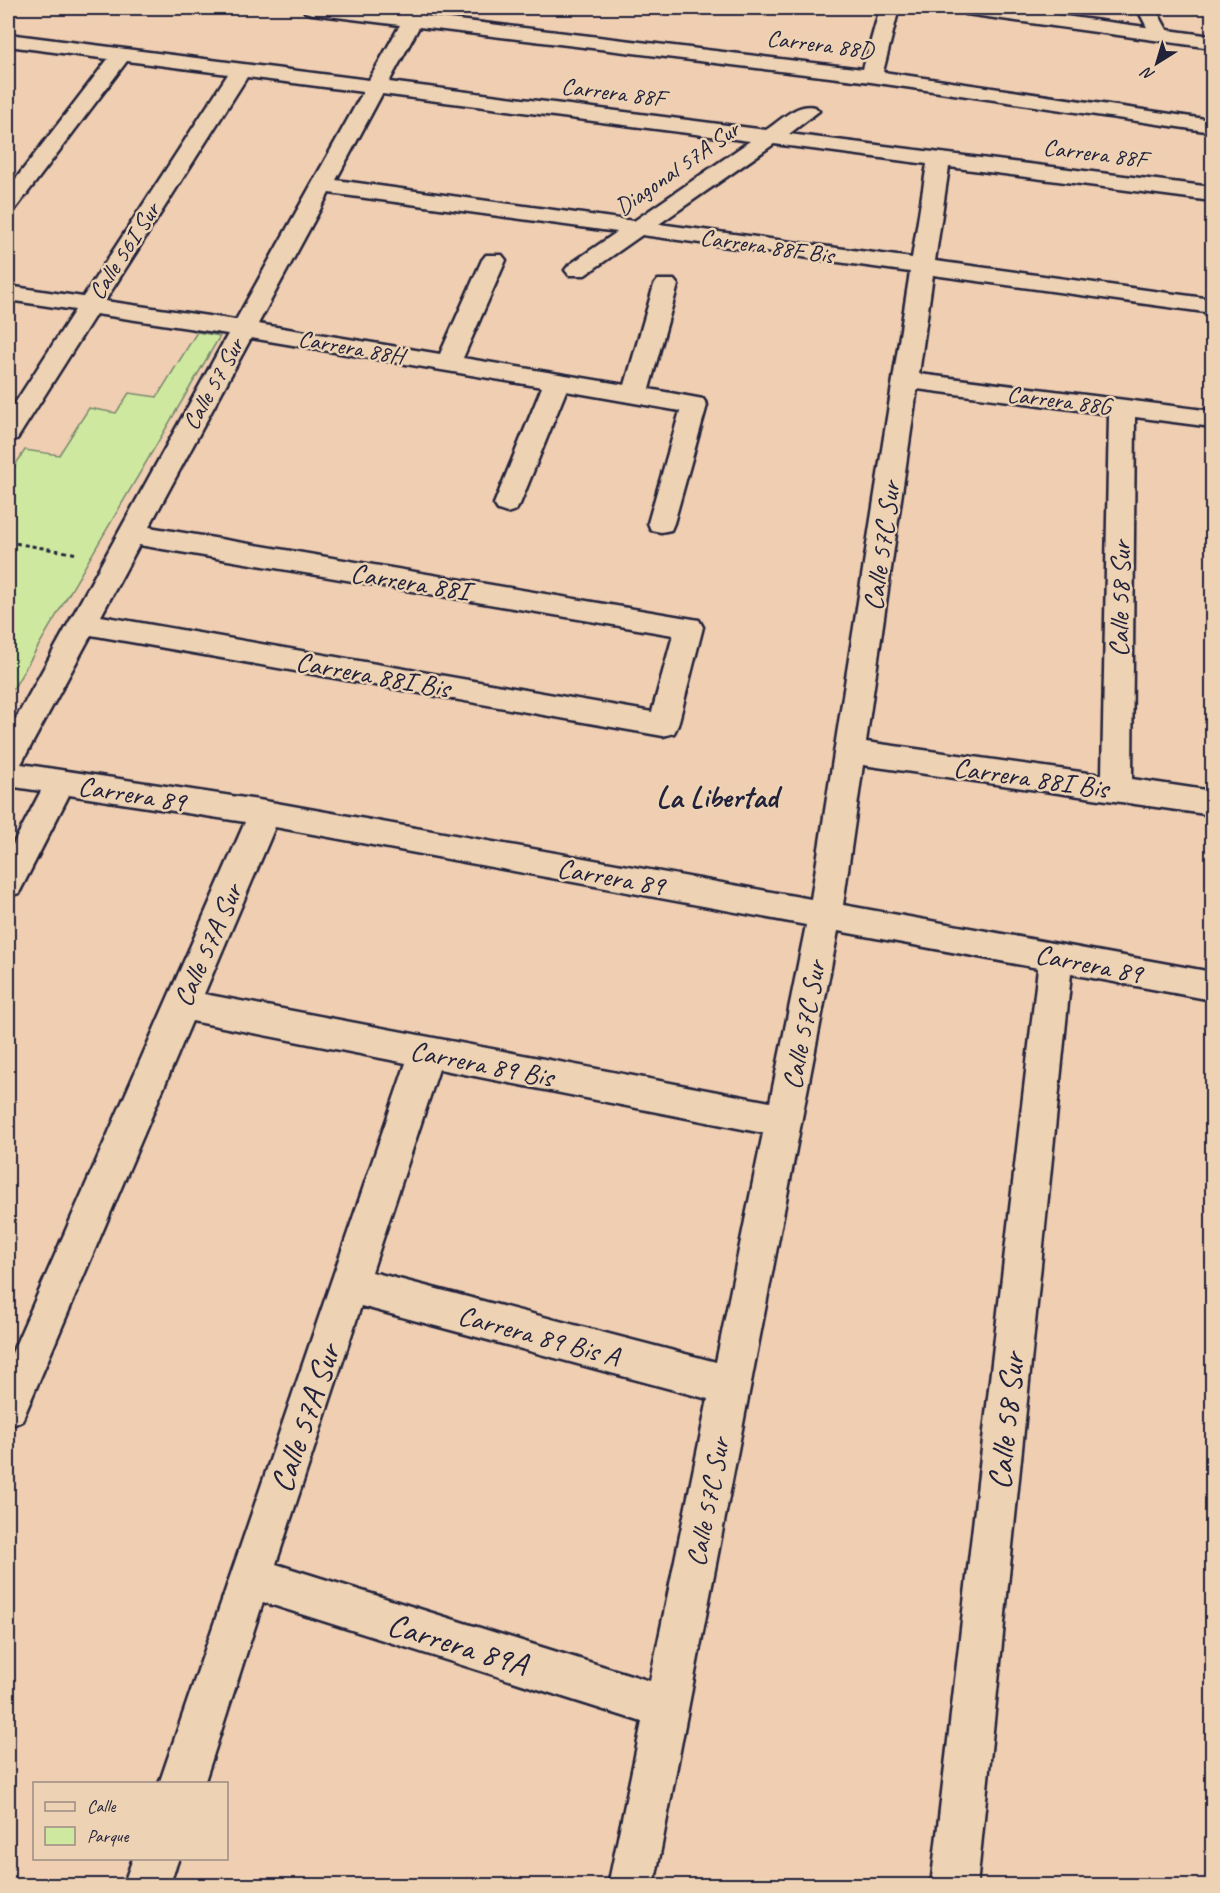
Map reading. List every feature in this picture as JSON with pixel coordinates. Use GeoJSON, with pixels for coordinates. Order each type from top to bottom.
{"type":"FeatureCollection","features":[{"type":"Feature","properties":{"kind":"street","name":"Carrera 88D"},"geometry":{"type":"LineString","coordinates":[[312,8],[416,13],[1212,126]]}},
{"type":"Feature","properties":{"kind":"street"},"geometry":{"type":"LineString","coordinates":[[871,76],[890,8]]}},
{"type":"Feature","properties":{"kind":"street"},"geometry":{"type":"LineString","coordinates":[[966,8],[1212,42]]}},
{"type":"Feature","properties":{"kind":"street"},"geometry":{"type":"LineString","coordinates":[[1146,8],[1160,34]]}},
{"type":"Feature","properties":{"kind":"street","name":"Calle 57 Sur"},"geometry":{"type":"LineString","coordinates":[[8,760],[416,13]]}},
{"type":"Feature","properties":{"kind":"street","name":"Carrera 88F"},"geometry":{"type":"LineString","coordinates":[[8,40],[1212,194]]}},
{"type":"Feature","properties":{"kind":"street"},"geometry":{"type":"LineString","coordinates":[[8,203],[121,55]]}},
{"type":"Feature","properties":{"kind":"street","name":"Calle 56I Sur"},"geometry":{"type":"LineString","coordinates":[[8,433],[241,70]]}},
{"type":"Feature","properties":{"kind":"street","name":"Diagonal 57A Sur"},"geometry":{"type":"LineString","coordinates":[[577,270],[808,111]]}},
{"type":"Feature","properties":{"kind":"street","name":"Calle 57C Sur"},"geometry":{"type":"LineString","coordinates":[[631,1886],[825,914],[939,159]]}},
{"type":"Feature","properties":{"kind":"street","name":"Carrera 88F Bis"},"geometry":{"type":"LineString","coordinates":[[322,185],[1212,306]]}},
{"type":"Feature","properties":{"kind":"street"},"geometry":{"type":"LineString","coordinates":[[449,363],[494,260]]}},
{"type":"Feature","properties":{"kind":"street"},"geometry":{"type":"LineString","coordinates":[[635,395],[666,285]]}},
{"type":"Feature","properties":{"kind":"street","name":"Carrera 88H"},"geometry":{"type":"LineString","coordinates":[[8,293],[243,329],[694,405],[661,523]]}},
{"type":"Feature","properties":{"kind":"street","name":"Carrera 88G"},"geometry":{"type":"LineString","coordinates":[[905,380],[1212,419]]}},
{"type":"Feature","properties":{"kind":"street"},"geometry":{"type":"LineString","coordinates":[[507,504],[557,382]]}},
{"type":"Feature","properties":{"kind":"street","name":"Calle 58 Sur"},"geometry":{"type":"LineString","coordinates":[[1117,789],[1122,408]]}},
{"type":"Feature","properties":{"kind":"street","name":"Carrera 88I"},"geometry":{"type":"LineString","coordinates":[[131,534],[689,627],[663,725]]}},
{"type":"Feature","properties":{"kind":"street","name":"Carrera 88I Bis"},"geometry":{"type":"LineString","coordinates":[[83,623],[663,725]]}},
{"type":"Feature","properties":{"kind":"street","name":"Carrera 88I Bis"},"geometry":{"type":"LineString","coordinates":[[850,751],[1212,803]]}},
{"type":"Feature","properties":{"kind":"street","name":"Carrera 89"},"geometry":{"type":"LineString","coordinates":[[8,774],[265,813],[1212,986]]}},
{"type":"Feature","properties":{"kind":"street"},"geometry":{"type":"LineString","coordinates":[[8,884],[61,782]]}},
{"type":"Feature","properties":{"kind":"street","name":"Calle 57A Sur"},"geometry":{"type":"LineString","coordinates":[[8,1407],[265,813]]}},
{"type":"Feature","properties":{"kind":"street","name":"Calle 58 Sur"},"geometry":{"type":"LineString","coordinates":[[954,1886],[1056,957]]}},
{"type":"Feature","properties":{"kind":"street","name":"Carrera 89 Bis"},"geometry":{"type":"LineString","coordinates":[[182,1004],[783,1121]]}},
{"type":"Feature","properties":{"kind":"street","name":"Calle 57A Sur"},"geometry":{"type":"LineString","coordinates":[[182,1782],[427,1052]]}},
{"type":"Feature","properties":{"kind":"street","name":"Carrera 89 Bis A"},"geometry":{"type":"LineString","coordinates":[[349,1284],[730,1385]]}},
{"type":"Feature","properties":{"kind":"street","name":"Carrera 89A"},"geometry":{"type":"LineString","coordinates":[[250,1577],[666,1708]]}},
{"type":"Feature","properties":{"kind":"street"},"geometry":{"type":"LineString","coordinates":[[146,1886],[155,1860]]}},
{"type":"Feature","properties":{"kind":"path"},"geometry":{"type":"LineString","coordinates":[[8,542],[117,560]]}},
{"type":"Feature","properties":{"kind":"green space"},"geometry":{"type":"Polygon","coordinates":[[[197,332],[220,336],[8,698],[8,476],[25,450],[59,455],[89,408],[116,413],[129,393],[157,397],[197,332]]]}},
{"type":"Feature","properties":{"kind":"district","name":"La Libertad"},"geometry":{"type":"Point","coordinates":[717,797]}}]}
